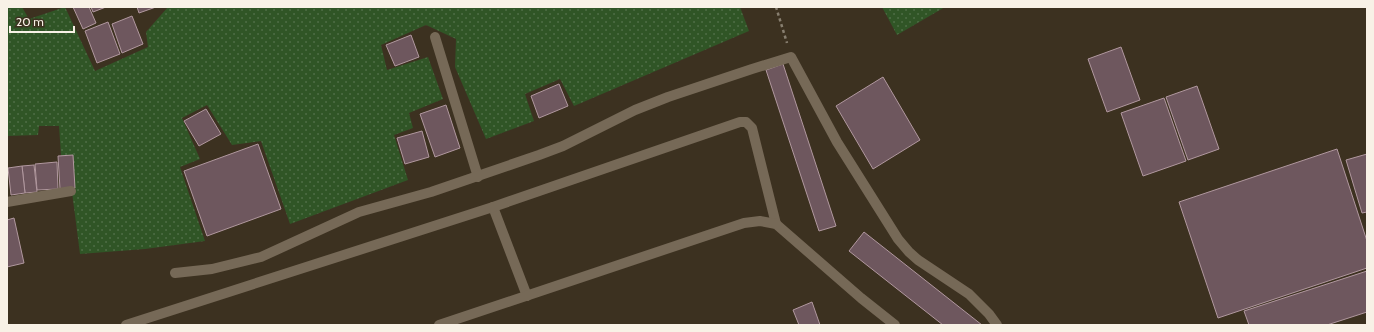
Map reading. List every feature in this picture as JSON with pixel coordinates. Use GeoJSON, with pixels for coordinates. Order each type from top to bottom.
{"type":"FeatureCollection","features":[{"type":"Feature","properties":{"kind":"street"},"geometry":{"type":"LineString","coordinates":[[435,37],[478,177]]}},
{"type":"Feature","properties":{"kind":"street"},"geometry":{"type":"LineString","coordinates":[[175,273],[212,269],[261,258],[359,212],[478,177],[563,146],[635,110],[791,57],[837,142],[898,239],[918,260],[969,294],[989,314],[997,325]]}},
{"type":"Feature","properties":{"kind":"street"},"geometry":{"type":"LineString","coordinates":[[126,325],[493,207],[740,122],[746,122],[752,128],[776,224]]}},
{"type":"Feature","properties":{"kind":"street"},"geometry":{"type":"LineString","coordinates":[[7,202],[71,191]]}},
{"type":"Feature","properties":{"kind":"street"},"geometry":{"type":"LineString","coordinates":[[493,207],[527,296]]}},
{"type":"Feature","properties":{"kind":"street"},"geometry":{"type":"LineString","coordinates":[[439,325],[744,223],[760,221],[776,224],[861,298],[895,325]]}},
{"type":"Feature","properties":{"kind":"path"},"geometry":{"type":"LineString","coordinates":[[776,7],[791,57]]}},
{"type":"Feature","properties":{"kind":"green space"},"geometry":{"type":"Polygon","coordinates":[[[7,7],[22,7],[29,19],[65,7],[95,71],[148,47],[146,32],[168,7],[740,7],[749,31],[574,106],[560,79],[525,94],[534,121],[486,139],[455,67],[456,39],[426,25],[381,45],[387,70],[428,57],[443,99],[409,113],[413,128],[394,135],[408,180],[290,224],[261,141],[232,145],[207,105],[182,118],[200,159],[180,167],[205,241],[145,249],[80,254],[72,192],[62,169],[59,126],[39,126],[38,135],[7,136],[7,7]]]}},
{"type":"Feature","properties":{"kind":"green space"},"geometry":{"type":"Polygon","coordinates":[[[882,7],[945,7],[897,35],[882,7]]]}},
{"type":"Feature","properties":{"kind":"building"},"geometry":{"type":"Polygon","coordinates":[[[73,7],[89,7],[96,23],[83,29],[73,7]]]}},
{"type":"Feature","properties":{"kind":"building"},"geometry":{"type":"Polygon","coordinates":[[[91,7],[106,7],[93,12],[91,7]]]}},
{"type":"Feature","properties":{"kind":"building"},"geometry":{"type":"Polygon","coordinates":[[[137,7],[156,7],[139,13],[137,7]]]}},
{"type":"Feature","properties":{"kind":"building"},"geometry":{"type":"Polygon","coordinates":[[[132,16],[143,44],[122,53],[112,24],[132,16]]]}},
{"type":"Feature","properties":{"kind":"building"},"geometry":{"type":"Polygon","coordinates":[[[108,22],[120,54],[97,63],[85,31],[108,22]]]}},
{"type":"Feature","properties":{"kind":"building"},"geometry":{"type":"Polygon","coordinates":[[[411,35],[419,57],[395,66],[386,45],[411,35]]]}},
{"type":"Feature","properties":{"kind":"building"},"geometry":{"type":"Polygon","coordinates":[[[1121,47],[1140,100],[1107,112],[1088,59],[1121,47]]]}},
{"type":"Feature","properties":{"kind":"building"},"geometry":{"type":"Polygon","coordinates":[[[783,64],[836,226],[819,231],[766,70],[783,64]]]}},
{"type":"Feature","properties":{"kind":"building"},"geometry":{"type":"Polygon","coordinates":[[[883,77],[920,140],[873,169],[836,106],[883,77]]]}},
{"type":"Feature","properties":{"kind":"building"},"geometry":{"type":"Polygon","coordinates":[[[559,84],[568,106],[539,118],[531,96],[559,84]]]}},
{"type":"Feature","properties":{"kind":"building"},"geometry":{"type":"Polygon","coordinates":[[[1197,86],[1219,149],[1188,160],[1166,97],[1197,86]]]}},
{"type":"Feature","properties":{"kind":"building"},"geometry":{"type":"Polygon","coordinates":[[[1164,98],[1186,161],[1143,176],[1121,113],[1164,98]]]}},
{"type":"Feature","properties":{"kind":"building"},"geometry":{"type":"Polygon","coordinates":[[[446,105],[460,148],[435,157],[420,114],[446,105]]]}},
{"type":"Feature","properties":{"kind":"building"},"geometry":{"type":"Polygon","coordinates":[[[206,109],[221,134],[199,146],[184,121],[206,109]]]}},
{"type":"Feature","properties":{"kind":"building"},"geometry":{"type":"Polygon","coordinates":[[[422,131],[429,157],[405,164],[397,138],[422,131]]]}},
{"type":"Feature","properties":{"kind":"building"},"geometry":{"type":"Polygon","coordinates":[[[258,144],[281,209],[207,236],[184,171],[258,144]]]}},
{"type":"Feature","properties":{"kind":"building"},"geometry":{"type":"Polygon","coordinates":[[[1337,149],[1367,241],[1367,268],[1218,318],[1179,202],[1337,149]]]}},
{"type":"Feature","properties":{"kind":"building"},"geometry":{"type":"Polygon","coordinates":[[[1367,154],[1367,212],[1362,213],[1346,160],[1367,154]]]}},
{"type":"Feature","properties":{"kind":"building"},"geometry":{"type":"Polygon","coordinates":[[[73,155],[75,188],[60,189],[58,156],[73,155]]]}},
{"type":"Feature","properties":{"kind":"building"},"geometry":{"type":"Polygon","coordinates":[[[57,162],[58,189],[37,190],[35,164],[57,162]]]}},
{"type":"Feature","properties":{"kind":"building"},"geometry":{"type":"Polygon","coordinates":[[[34,165],[37,192],[25,193],[22,166],[34,165]]]}},
{"type":"Feature","properties":{"kind":"building"},"geometry":{"type":"Polygon","coordinates":[[[22,166],[25,193],[11,195],[8,168],[22,166]]]}},
{"type":"Feature","properties":{"kind":"building"},"geometry":{"type":"Polygon","coordinates":[[[14,218],[24,263],[7,267],[7,220],[14,218]]]}},
{"type":"Feature","properties":{"kind":"building"},"geometry":{"type":"Polygon","coordinates":[[[864,232],[982,325],[943,325],[849,251],[864,232]]]}},
{"type":"Feature","properties":{"kind":"building"},"geometry":{"type":"Polygon","coordinates":[[[1367,271],[1367,312],[1327,325],[1249,325],[1244,311],[1367,271]]]}},
{"type":"Feature","properties":{"kind":"building"},"geometry":{"type":"Polygon","coordinates":[[[812,302],[820,325],[799,325],[793,310],[812,302]]]}}]}
